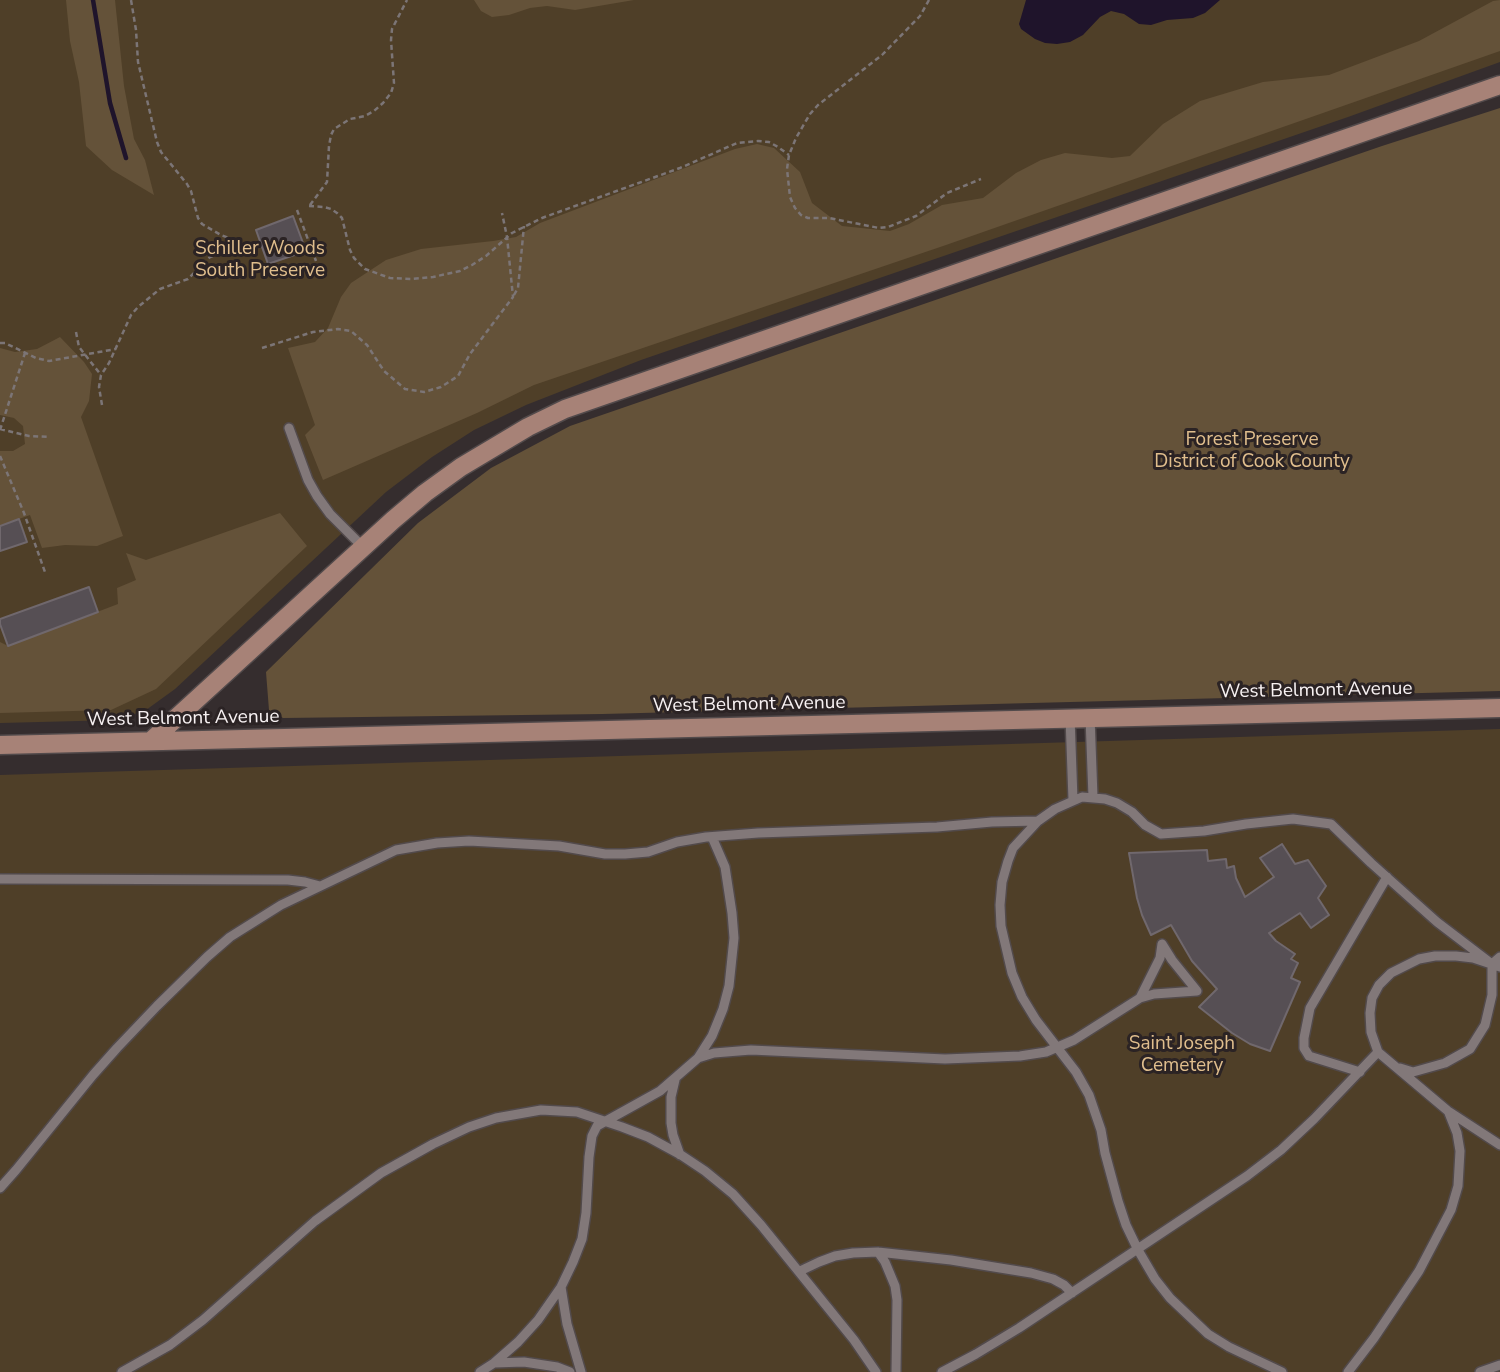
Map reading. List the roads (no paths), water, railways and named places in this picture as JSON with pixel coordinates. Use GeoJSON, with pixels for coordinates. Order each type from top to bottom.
{"type":"FeatureCollection","features":[{"type":"Feature","properties":{"kind":"main road"},"geometry":{"type":"LineString","coordinates":[[151,741],[425,493],[507,438],[565,409],[1500,85]]}},
{"type":"Feature","properties":{"kind":"main road","name":"West Belmont Avenue"},"geometry":{"type":"LineString","coordinates":[[0,745],[1500,708]]}},
{"type":"Feature","properties":{"kind":"lane"},"geometry":{"type":"LineString","coordinates":[[289,428],[308,481],[317,496],[330,514],[363,547]]}},
{"type":"Feature","properties":{"kind":"lane"},"geometry":{"type":"LineString","coordinates":[[1090,717],[1093,797]]}},
{"type":"Feature","properties":{"kind":"lane"},"geometry":{"type":"LineString","coordinates":[[1070,718],[1073,800]]}},
{"type":"Feature","properties":{"kind":"lane"},"geometry":{"type":"LineString","coordinates":[[1282,1372],[1208,1334],[1170,1298],[1138,1250],[1118,1201],[1101,1130],[1089,1095],[1076,1072],[1036,1020],[1012,973],[1001,926],[1000,905],[1007,861],[1013,848],[1038,821],[1055,809],[1082,797],[1117,803],[1161,834],[1293,820],[1331,824],[1437,922],[1496,965]]}},
{"type":"Feature","properties":{"kind":"lane"},"geometry":{"type":"LineString","coordinates":[[0,1188],[117,1048],[230,937],[281,905],[397,850],[469,841],[559,846],[606,854],[625,854],[648,852],[677,842],[758,833],[1038,821]]}},
{"type":"Feature","properties":{"kind":"lane"},"geometry":{"type":"LineString","coordinates":[[481,1372],[519,1342],[538,1320],[561,1287],[573,1262],[582,1239],[589,1157],[592,1136],[597,1126],[660,1091],[698,1058],[712,1036],[729,986],[734,938],[725,867],[712,837]]}},
{"type":"Feature","properties":{"kind":"lane"},"geometry":{"type":"LineString","coordinates":[[1360,1072],[1309,1056],[1304,1048],[1304,1038],[1310,1008],[1387,877]]}},
{"type":"Feature","properties":{"kind":"lane"},"geometry":{"type":"LineString","coordinates":[[0,879],[288,880],[320,886]]}},
{"type":"Feature","properties":{"kind":"lane"},"geometry":{"type":"LineString","coordinates":[[698,1058],[751,1050],[945,1059],[1020,1056],[1046,1052],[1074,1040],[1140,998],[1197,990],[1162,944],[1158,965],[1140,998]]}},
{"type":"Feature","properties":{"kind":"lane"},"geometry":{"type":"LineString","coordinates":[[1496,965],[1474,958],[1436,956],[1419,959],[1391,973],[1379,985],[1372,998],[1370,1013],[1371,1032],[1378,1052],[1448,1111],[1500,1145]]}},
{"type":"Feature","properties":{"kind":"lane"},"geometry":{"type":"LineString","coordinates":[[1394,1067],[1413,1072],[1445,1063],[1470,1049],[1485,1026],[1496,965],[1500,957]]}},
{"type":"Feature","properties":{"kind":"lane"},"geometry":{"type":"LineString","coordinates":[[942,1372],[976,1354],[1072,1293],[1247,1176],[1281,1150],[1378,1052]]}},
{"type":"Feature","properties":{"kind":"lane"},"geometry":{"type":"LineString","coordinates":[[676,1078],[671,1097],[671,1123],[681,1155]]}},
{"type":"Feature","properties":{"kind":"lane"},"geometry":{"type":"LineString","coordinates":[[122,1372],[170,1345],[203,1320],[314,1221],[381,1173],[470,1127],[496,1118],[541,1110],[577,1112],[622,1126],[648,1137],[705,1171],[733,1194],[800,1271],[854,1339],[876,1372]]}},
{"type":"Feature","properties":{"kind":"lane"},"geometry":{"type":"LineString","coordinates":[[1348,1372],[1419,1271],[1451,1210],[1458,1186],[1460,1151],[1457,1133],[1448,1111]]}},
{"type":"Feature","properties":{"kind":"lane"},"geometry":{"type":"LineString","coordinates":[[800,1271],[835,1256],[877,1252],[1031,1273],[1053,1279],[1072,1293]]}},
{"type":"Feature","properties":{"kind":"lane"},"geometry":{"type":"LineString","coordinates":[[877,1252],[885,1262],[895,1286],[896,1372]]}},
{"type":"Feature","properties":{"kind":"lane"},"geometry":{"type":"LineString","coordinates":[[561,1287],[567,1324],[581,1372]]}},
{"type":"Feature","properties":{"kind":"lane"},"geometry":{"type":"LineString","coordinates":[[494,1363],[524,1362],[557,1367],[570,1372]]}},
{"type":"Feature","properties":{"kind":"lane"},"geometry":{"type":"LineString","coordinates":[[1480,1372],[1500,1365]]}},
{"type":"Feature","properties":{"kind":"waterway"},"geometry":{"type":"LineString","coordinates":[[93,0],[110,103],[126,158]]}},
{"type":"Feature","properties":{"kind":"park label","name":"Schiller Woods South Preserve"},"geometry":{"type":"Point","coordinates":[260,260]}},
{"type":"Feature","properties":{"kind":"park label","name":"Forest Preserve District of Cook County"},"geometry":{"type":"Point","coordinates":[1252,451]}},
{"type":"Feature","properties":{"kind":"park label","name":"Saint Joseph Cemetery"},"geometry":{"type":"Point","coordinates":[1182,1055]}}]}
